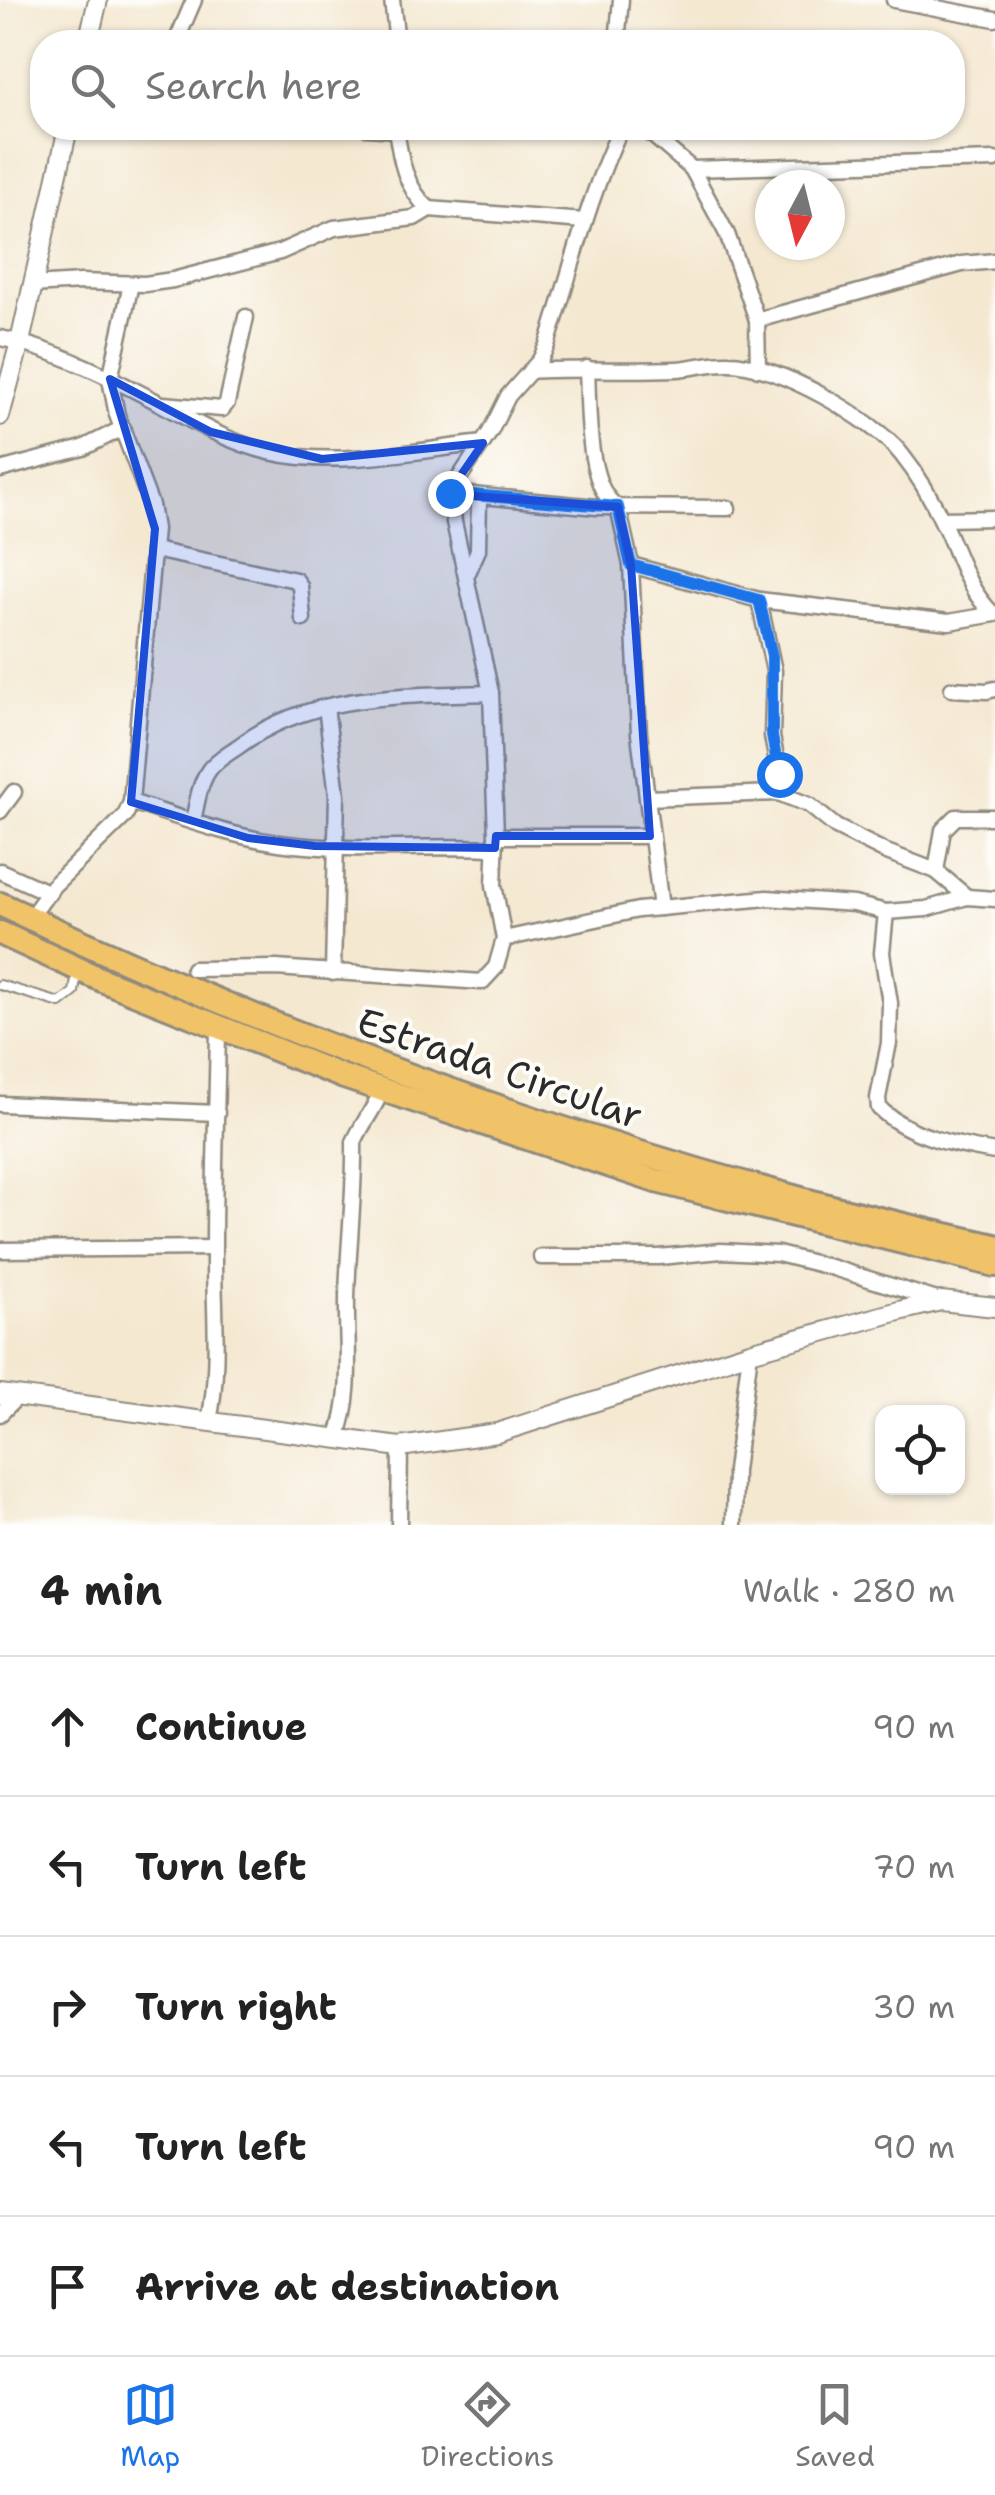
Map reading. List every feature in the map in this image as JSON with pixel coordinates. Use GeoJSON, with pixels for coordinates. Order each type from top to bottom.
{"type":"FeatureCollection","features":[{"type":"Feature","properties":{"kind":"main road","name":"Estrada Circular"},"geometry":{"type":"LineString","coordinates":[[0,904],[105,954],[352,1055],[681,1166],[995,1246]]}},
{"type":"Feature","properties":{"kind":"main road","name":"Estrada Circular"},"geometry":{"type":"LineString","coordinates":[[0,933],[218,1028],[382,1089],[656,1180],[995,1265]]}},
{"type":"Feature","properties":{"kind":"street"},"geometry":{"type":"LineString","coordinates":[[91,30],[98,0]]}},
{"type":"Feature","properties":{"kind":"street"},"geometry":{"type":"LineString","coordinates":[[181,30],[194,0]]}},
{"type":"Feature","properties":{"kind":"street"},"geometry":{"type":"LineString","coordinates":[[392,0],[396,30]]}},
{"type":"Feature","properties":{"kind":"street"},"geometry":{"type":"LineString","coordinates":[[894,0],[995,19]]}},
{"type":"Feature","properties":{"kind":"street"},"geometry":{"type":"LineString","coordinates":[[618,30],[620,1]]}},
{"type":"Feature","properties":{"kind":"street"},"geometry":{"type":"LineString","coordinates":[[0,416],[65,140]]}},
{"type":"Feature","properties":{"kind":"street"},"geometry":{"type":"LineString","coordinates":[[398,140],[405,176],[418,199],[429,209]]}},
{"type":"Feature","properties":{"kind":"street"},"geometry":{"type":"LineString","coordinates":[[193,969],[261,968],[482,982],[496,967],[504,939],[494,884],[491,692],[450,493],[508,396],[548,345],[584,221],[615,140]]}},
{"type":"Feature","properties":{"kind":"street"},"geometry":{"type":"LineString","coordinates":[[658,140],[692,169],[727,234],[757,320],[758,369]]}},
{"type":"Feature","properties":{"kind":"street"},"geometry":{"type":"LineString","coordinates":[[692,169],[995,160]]}},
{"type":"Feature","properties":{"kind":"street"},"geometry":{"type":"LineString","coordinates":[[32,285],[172,280],[280,252],[334,228],[414,218],[429,209],[584,221]]}},
{"type":"Feature","properties":{"kind":"street"},"geometry":{"type":"LineString","coordinates":[[757,320],[962,264],[995,261]]}},
{"type":"Feature","properties":{"kind":"street"},"geometry":{"type":"LineString","coordinates":[[30,918],[48,893],[124,816],[130,802],[154,550],[151,505],[110,380],[131,284]]}},
{"type":"Feature","properties":{"kind":"street"},"geometry":{"type":"LineString","coordinates":[[159,403],[222,408],[227,403],[246,317]]}},
{"type":"Feature","properties":{"kind":"street"},"geometry":{"type":"LineString","coordinates":[[0,338],[20,342],[110,380],[210,432],[268,452],[322,459],[483,442]]}},
{"type":"Feature","properties":{"kind":"street"},"geometry":{"type":"LineString","coordinates":[[530,371],[678,368],[731,362],[798,384],[880,432],[902,454],[942,519],[967,582],[994,614]]}},
{"type":"Feature","properties":{"kind":"street"},"geometry":{"type":"LineString","coordinates":[[587,368],[596,473],[609,502],[618,507],[631,565],[639,734],[661,908]]}},
{"type":"Feature","properties":{"kind":"street"},"geometry":{"type":"LineString","coordinates":[[0,470],[83,448],[123,428]]}},
{"type":"Feature","properties":{"kind":"street"},"geometry":{"type":"LineString","coordinates":[[450,493],[618,507],[728,508]]}},
{"type":"Feature","properties":{"kind":"street"},"geometry":{"type":"LineString","coordinates":[[467,575],[478,550],[479,497]]}},
{"type":"Feature","properties":{"kind":"street"},"geometry":{"type":"LineString","coordinates":[[942,519],[995,518]]}},
{"type":"Feature","properties":{"kind":"street"},"geometry":{"type":"LineString","coordinates":[[154,550],[296,580],[303,620]]}},
{"type":"Feature","properties":{"kind":"street"},"geometry":{"type":"LineString","coordinates":[[631,565],[759,600],[949,622],[994,614]]}},
{"type":"Feature","properties":{"kind":"street"},"geometry":{"type":"LineString","coordinates":[[759,600],[774,671],[772,736],[778,793]]}},
{"type":"Feature","properties":{"kind":"street"},"geometry":{"type":"LineString","coordinates":[[952,689],[995,688]]}},
{"type":"Feature","properties":{"kind":"street"},"geometry":{"type":"LineString","coordinates":[[193,821],[202,783],[214,764],[272,724],[297,713],[404,696],[491,692]]}},
{"type":"Feature","properties":{"kind":"street"},"geometry":{"type":"LineString","coordinates":[[326,708],[337,795],[333,973]]}},
{"type":"Feature","properties":{"kind":"street"},"geometry":{"type":"LineString","coordinates":[[0,811],[14,792]]}},
{"type":"Feature","properties":{"kind":"street"},"geometry":{"type":"LineString","coordinates":[[647,798],[778,793],[809,805],[836,827],[884,851],[936,871],[967,897]]}},
{"type":"Feature","properties":{"kind":"street"},"geometry":{"type":"LineString","coordinates":[[130,802],[248,838],[338,847],[650,836]]}},
{"type":"Feature","properties":{"kind":"street"},"geometry":{"type":"LineString","coordinates":[[936,871],[944,830],[956,816],[995,818]]}},
{"type":"Feature","properties":{"kind":"street"},"geometry":{"type":"LineString","coordinates":[[0,871],[48,893]]}},
{"type":"Feature","properties":{"kind":"street"},"geometry":{"type":"LineString","coordinates":[[504,939],[582,920],[767,898],[854,904],[886,912],[926,909],[967,897],[995,900]]}},
{"type":"Feature","properties":{"kind":"street"},"geometry":{"type":"LineString","coordinates":[[886,912],[882,953],[890,1003],[889,1043],[879,1108],[901,1125],[939,1140],[995,1152]]}},
{"type":"Feature","properties":{"kind":"street"},"geometry":{"type":"LineString","coordinates":[[209,1421],[215,1393],[218,1028]]}},
{"type":"Feature","properties":{"kind":"street"},"geometry":{"type":"LineString","coordinates":[[337,1438],[348,1390],[347,1296],[354,1142],[382,1089]]}},
{"type":"Feature","properties":{"kind":"street"},"geometry":{"type":"LineString","coordinates":[[0,1104],[217,1113]]}},
{"type":"Feature","properties":{"kind":"street"},"geometry":{"type":"LineString","coordinates":[[0,1250],[214,1248]]}},
{"type":"Feature","properties":{"kind":"street"},"geometry":{"type":"LineString","coordinates":[[541,1257],[658,1257],[721,1251],[778,1254],[940,1301],[995,1307]]}},
{"type":"Feature","properties":{"kind":"street"},"geometry":{"type":"LineString","coordinates":[[0,1414],[9,1395],[400,1447],[498,1433],[750,1352],[940,1301]]}},
{"type":"Feature","properties":{"kind":"street"},"geometry":{"type":"LineString","coordinates":[[737,1521],[735,1471],[750,1352]]}},
{"type":"Feature","properties":{"kind":"street"},"geometry":{"type":"LineString","coordinates":[[399,1525],[400,1447]]}},
{"type":"Feature","properties":{"kind":"lane"},"geometry":{"type":"LineString","coordinates":[[0,985],[60,1003],[74,992],[78,969]]}},
{"type":"Feature","properties":{"kind":"highlighted area"},"geometry":{"type":"Polygon","coordinates":[[[110,379],[211,432],[322,459],[483,443],[448,494],[618,507],[631,565],[650,836],[496,836],[495,848],[315,846],[248,838],[131,802],[155,529],[110,379]]]}},
{"type":"Feature","properties":{"kind":"route"},"geometry":{"type":"LineString","coordinates":[[450,493],[618,507],[631,565],[759,600],[774,671],[772,736],[779,774]]}}]}
